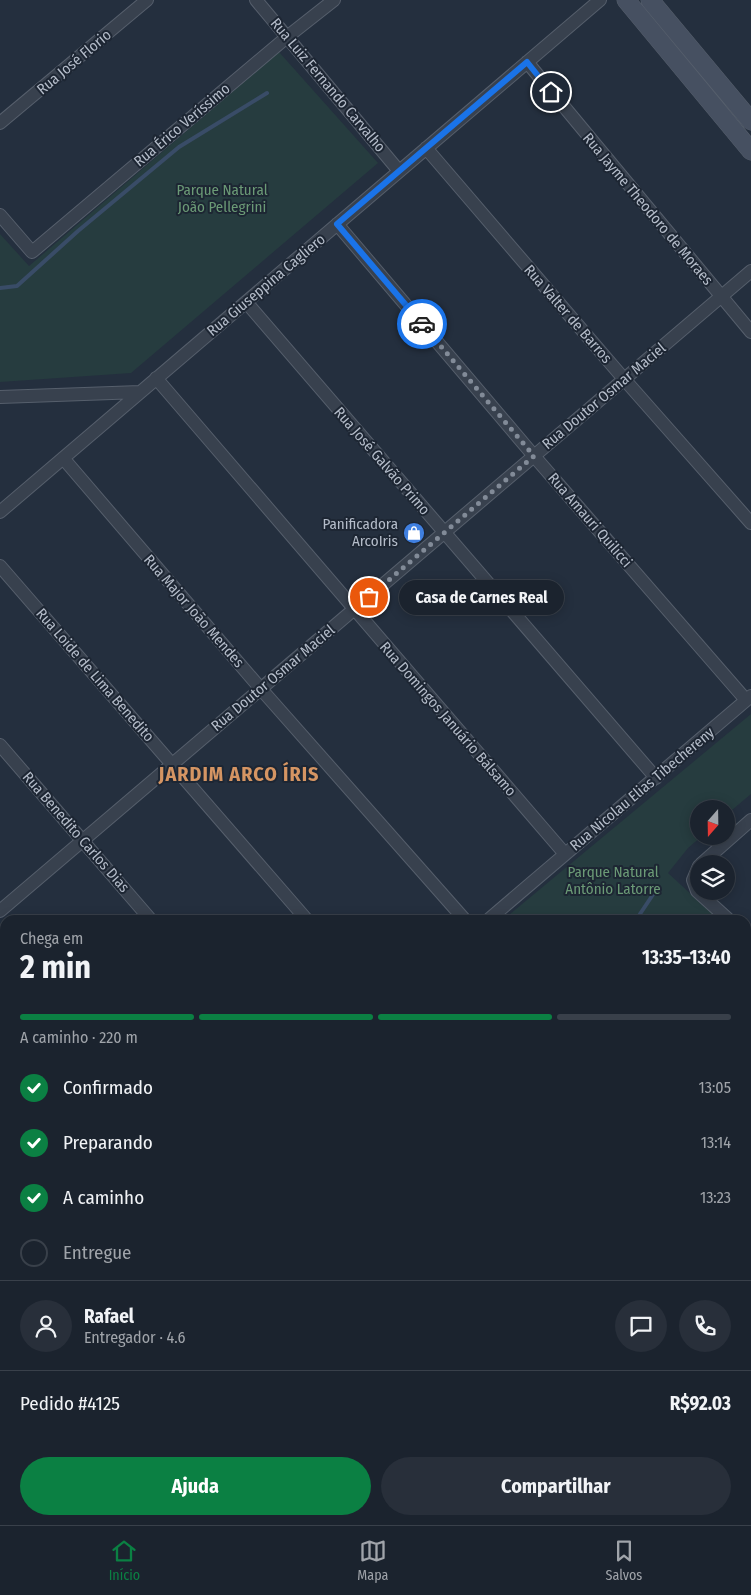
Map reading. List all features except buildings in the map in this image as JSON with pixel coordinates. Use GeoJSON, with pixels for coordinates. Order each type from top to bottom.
{"type":"FeatureCollection","features":[{"type":"Feature","properties":{"kind":"street","name":"Rua José Florio"},"geometry":{"type":"LineString","coordinates":[[0,124],[148,0]]}},
{"type":"Feature","properties":{"kind":"street","name":"Rua Luiz Fernando Carvalho"},"geometry":{"type":"LineString","coordinates":[[256,0],[399,171]]}},
{"type":"Feature","properties":{"kind":"street","name":"Rua Érico Veríssimo"},"geometry":{"type":"LineString","coordinates":[[0,215],[32,252],[287,37],[334,0]]}},
{"type":"Feature","properties":{"kind":"street","name":"Rua Giuseppina Cagliero"},"geometry":{"type":"LineString","coordinates":[[0,512],[600,0]]}},
{"type":"Feature","properties":{"kind":"street"},"geometry":{"type":"LineString","coordinates":[[626,0],[751,151]]}},
{"type":"Feature","properties":{"kind":"street"},"geometry":{"type":"LineString","coordinates":[[650,0],[751,121]]}},
{"type":"Feature","properties":{"kind":"street","name":"Rua Jayme Theodoro de Moraes"},"geometry":{"type":"LineString","coordinates":[[527,62],[751,332]]}},
{"type":"Feature","properties":{"kind":"street","name":"Rua Valter de Barros"},"geometry":{"type":"LineString","coordinates":[[426,148],[624,379],[751,523]]}},
{"type":"Feature","properties":{"kind":"street","name":"Rua Amauri Quilicci"},"geometry":{"type":"LineString","coordinates":[[337,224],[534,456],[749,698]]}},
{"type":"Feature","properties":{"kind":"street","name":"Rua Doutor Osmar Maciel"},"geometry":{"type":"LineString","coordinates":[[0,911],[751,271]]}},
{"type":"Feature","properties":{"kind":"street","name":"Rua José Galvão Primo"},"geometry":{"type":"LineString","coordinates":[[246,302],[656,778]]}},
{"type":"Feature","properties":{"kind":"street","name":"Rua Domingos Januário Bálsamo"},"geometry":{"type":"LineString","coordinates":[[156,378],[565,854]]}},
{"type":"Feature","properties":{"kind":"street"},"geometry":{"type":"LineString","coordinates":[[0,397],[140,392]]}},
{"type":"Feature","properties":{"kind":"street","name":"Rua Major João Mendes"},"geometry":{"type":"LineString","coordinates":[[63,458],[261,689],[461,915]]}},
{"type":"Feature","properties":{"kind":"street","name":"Rua Loide de Lima Benedito"},"geometry":{"type":"LineString","coordinates":[[0,566],[303,915]]}},
{"type":"Feature","properties":{"kind":"street","name":"Rua Nicolau Elias Tibechereny"},"geometry":{"type":"LineString","coordinates":[[494,915],[749,698]]}},
{"type":"Feature","properties":{"kind":"street","name":"Rua Benedito Carlos Dias"},"geometry":{"type":"LineString","coordinates":[[0,745],[147,915]]}},
{"type":"Feature","properties":{"kind":"street"},"geometry":{"type":"LineString","coordinates":[[711,855],[751,820]]}},
{"type":"Feature","properties":{"kind":"street"},"geometry":{"type":"LineString","coordinates":[[707,900],[723,915]]}},
{"type":"Feature","properties":{"kind":"green space","name":"Parque Natural João Pellegrini"},"geometry":{"type":"Polygon","coordinates":[[[279,52],[378,163],[131,373],[0,382],[0,234],[29,266],[279,52]]]}},
{"type":"Feature","properties":{"kind":"green space","name":"Parque Natural Antônio Latorre"},"geometry":{"type":"Polygon","coordinates":[[[751,714],[751,794],[735,807],[735,800],[690,800],[692,845],[668,873],[690,893],[690,900],[697,900],[714,915],[509,915],[751,714]]]}},
{"type":"Feature","properties":{"kind":"waterway"},"geometry":{"type":"LineString","coordinates":[[0,288],[17,286],[78,231],[179,147],[267,93]]}},
{"type":"Feature","properties":{"kind":"waterway"},"geometry":{"type":"LineString","coordinates":[[639,915],[654,893]]}},
{"type":"Feature","properties":{"kind":"way so far"},"geometry":{"type":"LineString","coordinates":[[369,597],[534,456],[422,324]]}},
{"type":"Feature","properties":{"kind":"place","name":"Panificadora ArcoIris"},"geometry":{"type":"Point","coordinates":[414,533]}},
{"type":"Feature","properties":{"kind":"place","name":"Casa de Carnes Real"},"geometry":{"type":"Point","coordinates":[369,597]}},
{"type":"Feature","properties":{"kind":"district","name":"JARDIM ARCO ÍRIS"},"geometry":{"type":"Point","coordinates":[239,774]}},
{"type":"Feature","properties":{"kind":"route"},"geometry":{"type":"LineString","coordinates":[[422,324],[337,224],[527,62],[551,92]]}}]}
